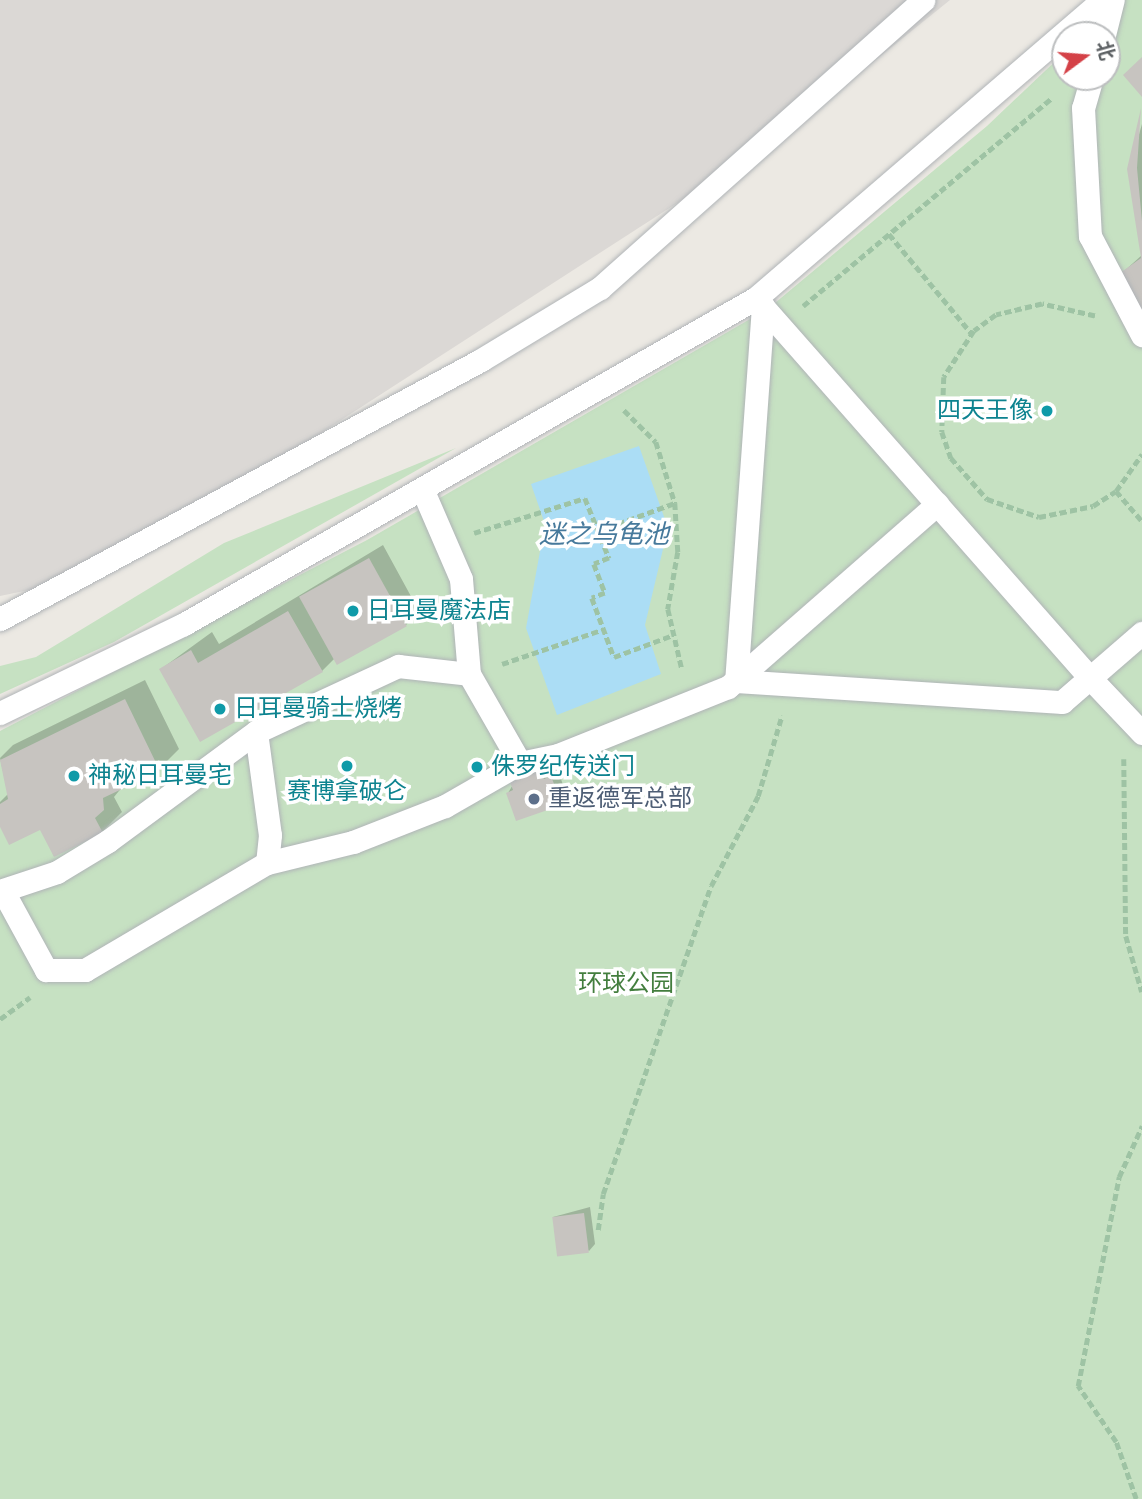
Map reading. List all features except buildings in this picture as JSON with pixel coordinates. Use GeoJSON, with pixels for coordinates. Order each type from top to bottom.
{"type":"FeatureCollection","features":[{"type":"Feature","properties":{"kind":"lane"},"geometry":{"type":"LineString","coordinates":[[0,619],[481,360],[600,288],[923,0]]}},
{"type":"Feature","properties":{"kind":"lane"},"geometry":{"type":"LineString","coordinates":[[0,713],[184,624],[424,491],[601,388],[759,302],[1102,0]]}},
{"type":"Feature","properties":{"kind":"lane"},"geometry":{"type":"LineString","coordinates":[[1108,21],[1113,0]]}},
{"type":"Feature","properties":{"kind":"lane"},"geometry":{"type":"LineString","coordinates":[[1089,91],[1083,120],[1090,236],[1142,335]]}},
{"type":"Feature","properties":{"kind":"lane"},"geometry":{"type":"LineString","coordinates":[[759,302],[1090,678],[1142,733]]}},
{"type":"Feature","properties":{"kind":"lane"},"geometry":{"type":"LineString","coordinates":[[736,681],[759,302]]}},
{"type":"Feature","properties":{"kind":"lane"},"geometry":{"type":"LineString","coordinates":[[424,491],[445,540],[469,620],[469,674],[520,763]]}},
{"type":"Feature","properties":{"kind":"lane"},"geometry":{"type":"LineString","coordinates":[[469,674],[398,666],[256,732],[108,841],[57,872],[2,892],[46,970],[85,970],[267,863],[353,842],[422,815],[520,763],[558,755],[736,681],[937,505]]}},
{"type":"Feature","properties":{"kind":"lane"},"geometry":{"type":"LineString","coordinates":[[736,681],[1062,702],[1142,633]]}},
{"type":"Feature","properties":{"kind":"lane"},"geometry":{"type":"LineString","coordinates":[[256,732],[270,835],[267,863]]}},
{"type":"Feature","properties":{"kind":"path"},"geometry":{"type":"LineString","coordinates":[[780,325],[1056,94]]}},
{"type":"Feature","properties":{"kind":"path"},"geometry":{"type":"LineString","coordinates":[[889,234],[972,334]]}},
{"type":"Feature","properties":{"kind":"path"},"geometry":{"type":"LineString","coordinates":[[1099,318],[1042,304],[996,316],[972,334],[944,377],[940,405],[951,458],[967,481],[1004,508],[1039,517],[1093,506],[1116,491],[1142,454]]}},
{"type":"Feature","properties":{"kind":"path"},"geometry":{"type":"LineString","coordinates":[[601,388],[656,442],[676,503],[678,552],[668,609],[673,635],[695,700]]}},
{"type":"Feature","properties":{"kind":"path"},"geometry":{"type":"LineString","coordinates":[[1116,491],[1142,521]]}},
{"type":"Feature","properties":{"kind":"path"},"geometry":{"type":"LineString","coordinates":[[445,540],[542,516],[585,498],[608,558],[594,564],[605,593],[592,598],[614,657],[673,635]]}},
{"type":"Feature","properties":{"kind":"path"},"geometry":{"type":"LineString","coordinates":[[598,531],[676,503]]}},
{"type":"Feature","properties":{"kind":"path"},"geometry":{"type":"LineString","coordinates":[[535,655],[604,629]]}},
{"type":"Feature","properties":{"kind":"path"},"geometry":{"type":"LineString","coordinates":[[598,1230],[603,1194],[707,899],[758,796],[792,684]]}},
{"type":"Feature","properties":{"kind":"path"},"geometry":{"type":"LineString","coordinates":[[1124,713],[1126,936],[1142,992]]}},
{"type":"Feature","properties":{"kind":"path"},"geometry":{"type":"LineString","coordinates":[[1136,1499],[1116,1443],[1078,1386],[1119,1177],[1142,1126]]}},
{"type":"Feature","properties":{"kind":"shaded area"},"geometry":{"type":"Polygon","coordinates":[[[0,0],[950,0],[784,134],[101,575],[0,596],[0,0]]]}},
{"type":"Feature","properties":{"kind":"green space","name":"环球公园"},"geometry":{"type":"Polygon","coordinates":[[[1119,0],[1142,0],[1142,1499],[0,1499],[0,731],[367,540],[769,308],[987,126],[1051,65],[1051,91],[1121,91],[1121,21],[1097,21],[1119,0]]]}},
{"type":"Feature","properties":{"kind":"green space"},"geometry":{"type":"Polygon","coordinates":[[[456,448],[114,642],[0,694],[0,666],[36,657],[224,543],[456,448]]]}},
{"type":"Feature","properties":{"kind":"water","name":"迷之乌龟池"},"geometry":{"type":"Polygon","coordinates":[[[639,446],[668,528],[645,625],[661,674],[557,715],[526,628],[545,524],[531,484],[639,446]]]}},
{"type":"Feature","properties":{"kind":"place","name":"四天王像"},"geometry":{"type":"Point","coordinates":[1047,411]}},
{"type":"Feature","properties":{"kind":"place","name":"日耳曼魔法店"},"geometry":{"type":"Point","coordinates":[353,611]}},
{"type":"Feature","properties":{"kind":"place","name":"日耳曼骑士烧烤"},"geometry":{"type":"Point","coordinates":[220,709]}},
{"type":"Feature","properties":{"kind":"place","name":"赛博拿破仑"},"geometry":{"type":"Point","coordinates":[347,766]}},
{"type":"Feature","properties":{"kind":"place","name":"侏罗纪传送门"},"geometry":{"type":"Point","coordinates":[477,767]}},
{"type":"Feature","properties":{"kind":"place","name":"神秘日耳曼宅"},"geometry":{"type":"Point","coordinates":[74,776]}},
{"type":"Feature","properties":{"kind":"place","name":"重返德军总部"},"geometry":{"type":"Point","coordinates":[534,799]}}]}
